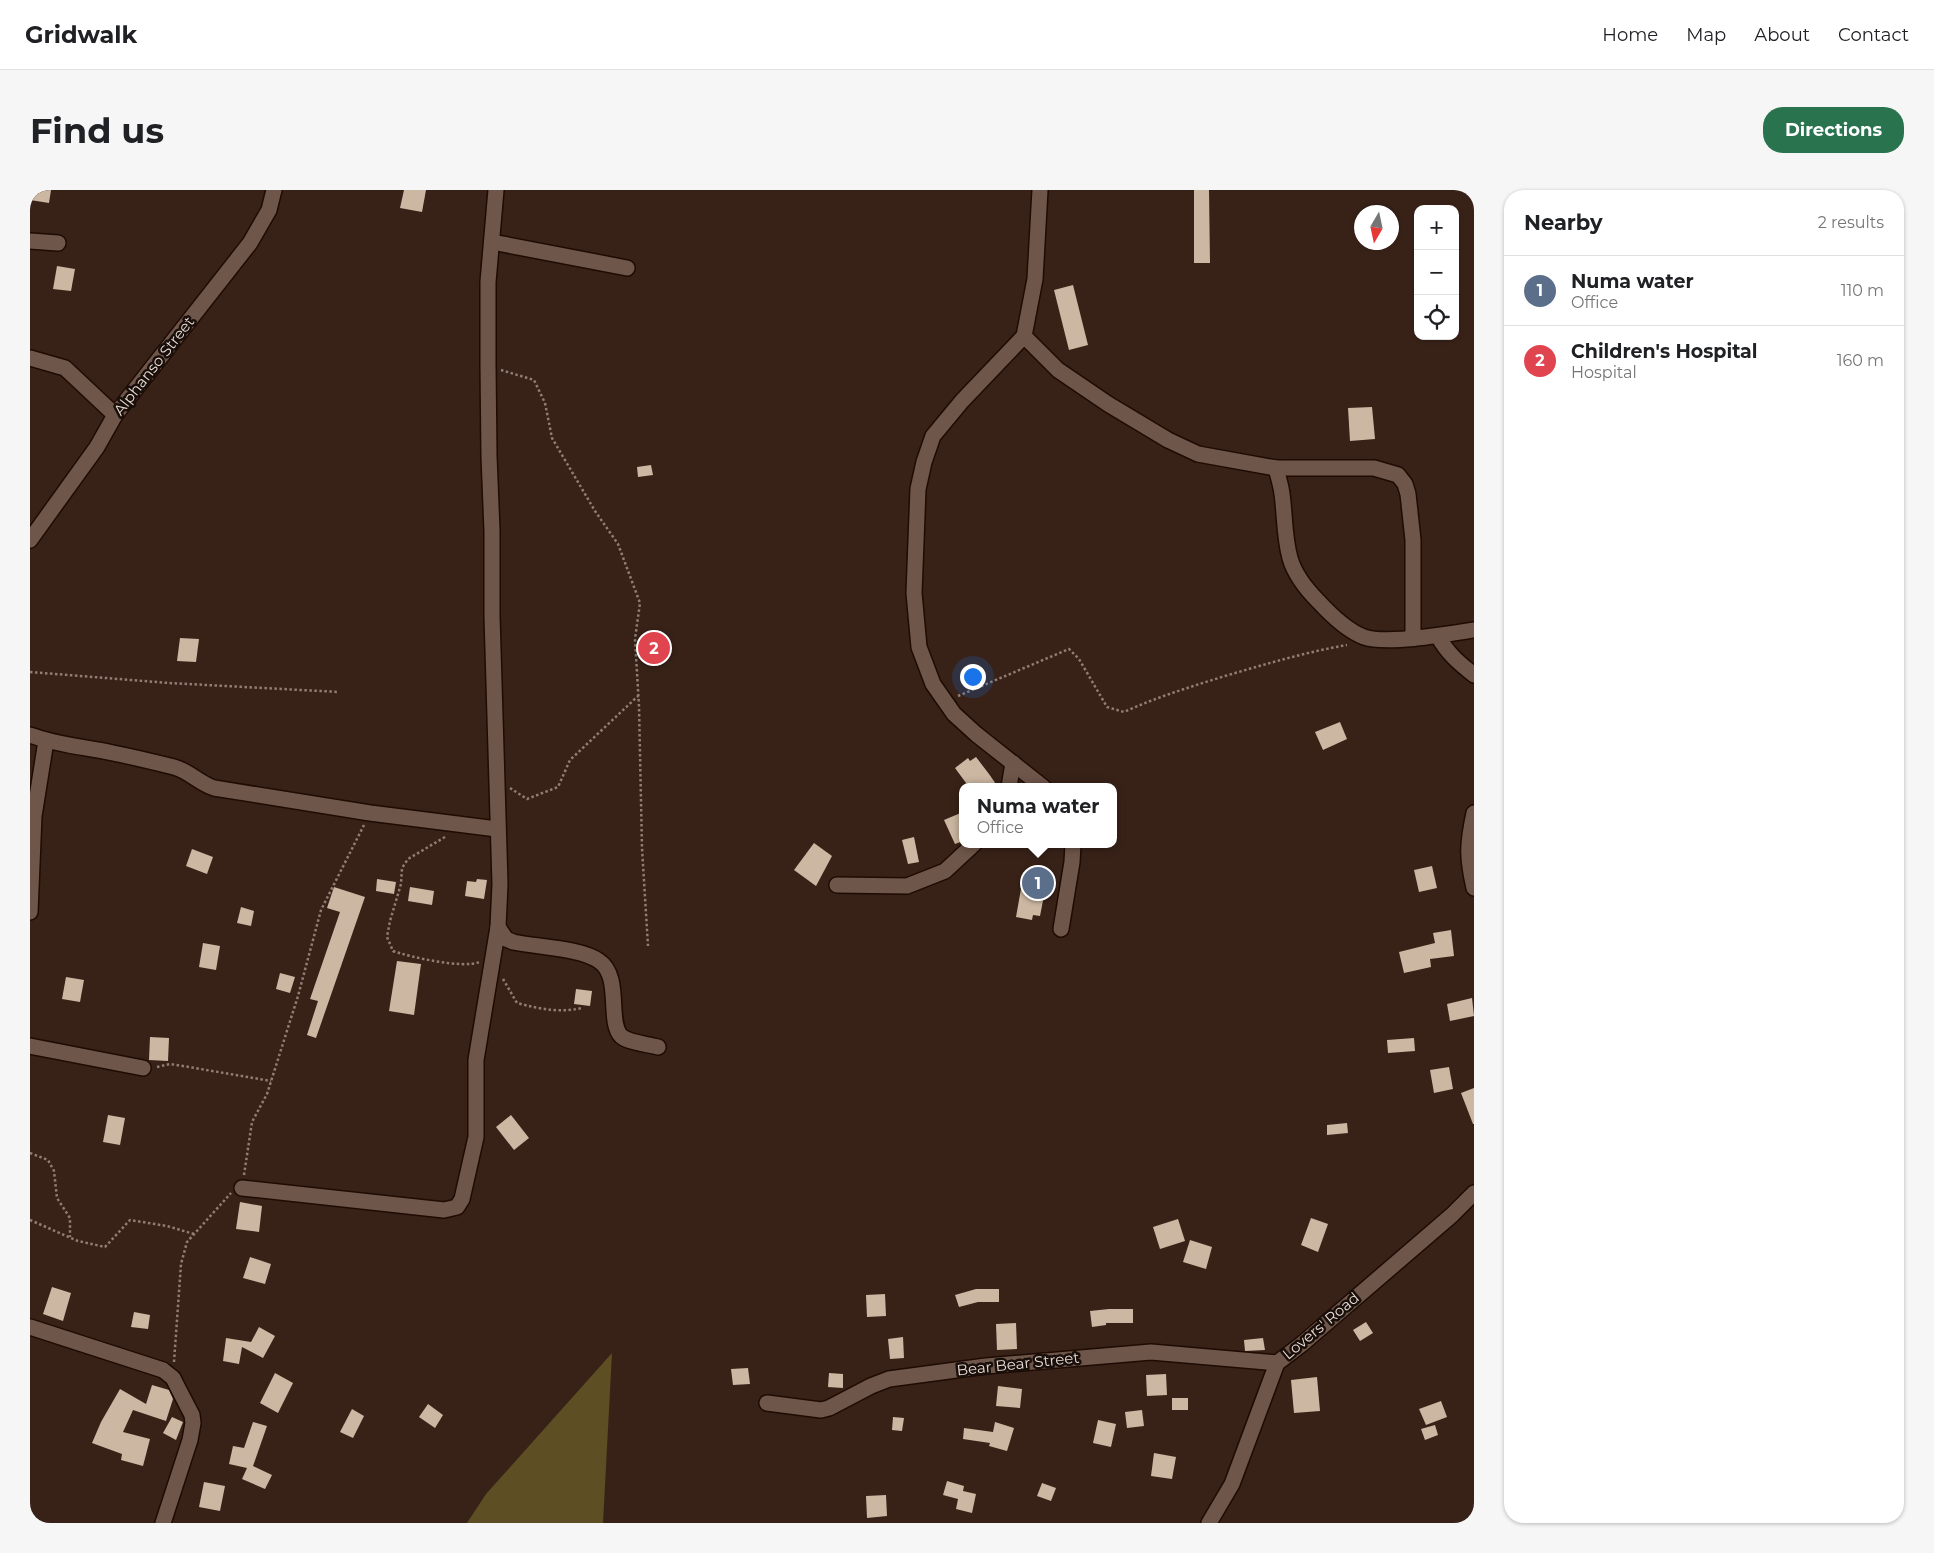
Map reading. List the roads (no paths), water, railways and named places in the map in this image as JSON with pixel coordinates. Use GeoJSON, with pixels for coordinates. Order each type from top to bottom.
{"type":"FeatureCollection","features":[{"type":"Feature","properties":{"kind":"street","name":"Alphanso Street"},"geometry":{"type":"LineString","coordinates":[[30,540],[47,519],[97,447],[115,415],[250,243],[269,210],[274,190]]}},
{"type":"Feature","properties":{"kind":"street"},"geometry":{"type":"LineString","coordinates":[[242,1188],[444,1210],[457,1207],[462,1199],[476,1137],[476,1060],[498,927],[500,884],[496,779],[488,366],[488,282],[496,190]]}},
{"type":"Feature","properties":{"kind":"street"},"geometry":{"type":"LineString","coordinates":[[1038,783],[954,714],[933,684],[919,647],[914,593],[918,489],[924,462],[933,436],[962,401],[1024,336],[1035,279],[1040,190]]}},
{"type":"Feature","properties":{"kind":"street"},"geometry":{"type":"LineString","coordinates":[[30,241],[58,243]]}},
{"type":"Feature","properties":{"kind":"street"},"geometry":{"type":"LineString","coordinates":[[492,242],[626,268]]}},
{"type":"Feature","properties":{"kind":"street"},"geometry":{"type":"LineString","coordinates":[[1024,336],[1058,370],[1108,404],[1168,440],[1198,454],[1276,468],[1374,468],[1398,475],[1405,484],[1408,494],[1413,540],[1413,638]]}},
{"type":"Feature","properties":{"kind":"street"},"geometry":{"type":"LineString","coordinates":[[30,358],[65,368],[115,415]]}},
{"type":"Feature","properties":{"kind":"street"},"geometry":{"type":"LineString","coordinates":[[1276,468],[1282,493],[1290,559],[1298,577],[1325,609],[1364,636],[1378,639],[1438,636],[1474,630]]}},
{"type":"Feature","properties":{"kind":"street"},"geometry":{"type":"LineString","coordinates":[[1438,636],[1445,649],[1454,659],[1474,675]]}},
{"type":"Feature","properties":{"kind":"street"},"geometry":{"type":"LineString","coordinates":[[30,735],[46,741],[114,753],[174,767],[186,771],[202,784],[214,788],[370,813],[498,829]]}},
{"type":"Feature","properties":{"kind":"street"},"geometry":{"type":"LineString","coordinates":[[30,912],[33,838],[39,776],[46,741]]}},
{"type":"Feature","properties":{"kind":"street"},"geometry":{"type":"LineString","coordinates":[[1010,783],[1013,763]]}},
{"type":"Feature","properties":{"kind":"street"},"geometry":{"type":"LineString","coordinates":[[1474,813],[1468,840],[1469,865],[1474,888]]}},
{"type":"Feature","properties":{"kind":"street"},"geometry":{"type":"LineString","coordinates":[[837,885],[907,886],[945,871],[970,848]]}},
{"type":"Feature","properties":{"kind":"street"},"geometry":{"type":"LineString","coordinates":[[1061,929],[1073,848]]}},
{"type":"Feature","properties":{"kind":"street"},"geometry":{"type":"LineString","coordinates":[[498,927],[506,939],[514,942],[586,954],[598,960],[603,964],[610,981],[616,1025],[622,1036],[658,1047]]}},
{"type":"Feature","properties":{"kind":"street"},"geometry":{"type":"LineString","coordinates":[[30,1046],[143,1068]]}},
{"type":"Feature","properties":{"kind":"street","name":"Lovers' Road"},"geometry":{"type":"LineString","coordinates":[[1209,1523],[1232,1484],[1277,1363],[1302,1344],[1452,1215],[1474,1193]]}},
{"type":"Feature","properties":{"kind":"street"},"geometry":{"type":"LineString","coordinates":[[30,1326],[153,1366],[163,1370],[173,1378],[192,1415],[193,1423],[190,1440],[163,1523]]}},
{"type":"Feature","properties":{"kind":"street","name":"Bear Bear Street"},"geometry":{"type":"LineString","coordinates":[[767,1403],[821,1410],[889,1379],[1056,1359],[1151,1352],[1277,1363]]}},
{"type":"Feature","properties":{"kind":"place","name":"Children's Hospital"},"geometry":{"type":"Point","coordinates":[654,648]}},
{"type":"Feature","properties":{"kind":"place","name":"Numa water"},"geometry":{"type":"Point","coordinates":[1038,883]}}]}
